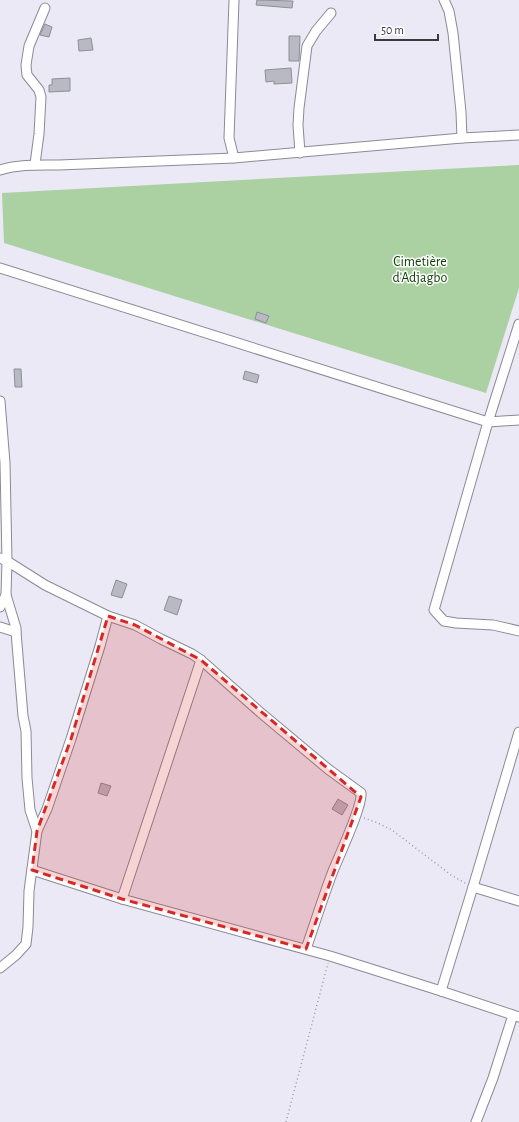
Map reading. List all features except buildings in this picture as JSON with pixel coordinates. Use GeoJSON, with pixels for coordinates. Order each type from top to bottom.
{"type":"FeatureCollection","features":[{"type":"Feature","properties":{"kind":"street"},"geometry":{"type":"LineString","coordinates":[[234,0],[229,138],[234,158]]}},
{"type":"Feature","properties":{"kind":"street"},"geometry":{"type":"LineString","coordinates":[[444,0],[449,11],[453,33],[462,112],[462,138]]}},
{"type":"Feature","properties":{"kind":"street"},"geometry":{"type":"LineString","coordinates":[[35,164],[39,134],[41,97],[39,90],[27,75],[26,65],[29,46],[45,8]]}},
{"type":"Feature","properties":{"kind":"street"},"geometry":{"type":"LineString","coordinates":[[300,153],[298,125],[299,108],[307,46],[316,31],[331,13]]}},
{"type":"Feature","properties":{"kind":"street"},"geometry":{"type":"LineString","coordinates":[[0,170],[35,164],[59,166],[234,158],[462,138],[519,135]]}},
{"type":"Feature","properties":{"kind":"street"},"geometry":{"type":"LineString","coordinates":[[0,268],[488,422],[519,420]]}},
{"type":"Feature","properties":{"kind":"street"},"geometry":{"type":"LineString","coordinates":[[519,324],[488,422],[434,610],[444,621],[493,625],[519,631]]}},
{"type":"Feature","properties":{"kind":"street"},"geometry":{"type":"LineString","coordinates":[[0,401],[5,463],[4,559],[6,595],[16,628],[23,716],[26,731],[27,778],[30,810],[36,831]]}},
{"type":"Feature","properties":{"kind":"street"},"geometry":{"type":"LineString","coordinates":[[4,559],[45,584],[108,616],[135,625],[192,654],[201,660],[328,769],[361,793],[356,815],[332,873],[306,949]]}},
{"type":"Feature","properties":{"kind":"street"},"geometry":{"type":"LineString","coordinates":[[0,607],[6,595]]}},
{"type":"Feature","properties":{"kind":"street"},"geometry":{"type":"LineString","coordinates":[[0,968],[16,955],[26,944],[29,891],[36,831],[47,809],[71,739],[108,616]]}},
{"type":"Feature","properties":{"kind":"street"},"geometry":{"type":"LineString","coordinates":[[0,627],[16,632]]}},
{"type":"Feature","properties":{"kind":"street"},"geometry":{"type":"LineString","coordinates":[[122,899],[201,660]]}},
{"type":"Feature","properties":{"kind":"street"},"geometry":{"type":"LineString","coordinates":[[441,991],[474,887],[519,732]]}},
{"type":"Feature","properties":{"kind":"street"},"geometry":{"type":"LineString","coordinates":[[32,870],[122,899],[330,956],[516,1016],[476,1122]]}},
{"type":"Feature","properties":{"kind":"street"},"geometry":{"type":"LineString","coordinates":[[474,887],[519,901]]}},
{"type":"Feature","properties":{"kind":"path"},"geometry":{"type":"LineString","coordinates":[[356,815],[392,830],[451,875],[474,887]]}},
{"type":"Feature","properties":{"kind":"path"},"geometry":{"type":"LineString","coordinates":[[286,1122],[330,956]]}},
{"type":"Feature","properties":{"kind":"highlighted area"},"geometry":{"type":"Polygon","coordinates":[[[108,616],[135,625],[201,660],[361,797],[306,949],[122,899],[32,870],[37,831],[71,739],[108,616]]]}},
{"type":"Feature","properties":{"kind":"green space","name":"Cimetière d'Adjagbo"},"geometry":{"type":"Polygon","coordinates":[[[519,165],[519,288],[486,393],[4,243],[2,193],[519,165]]]}}]}
